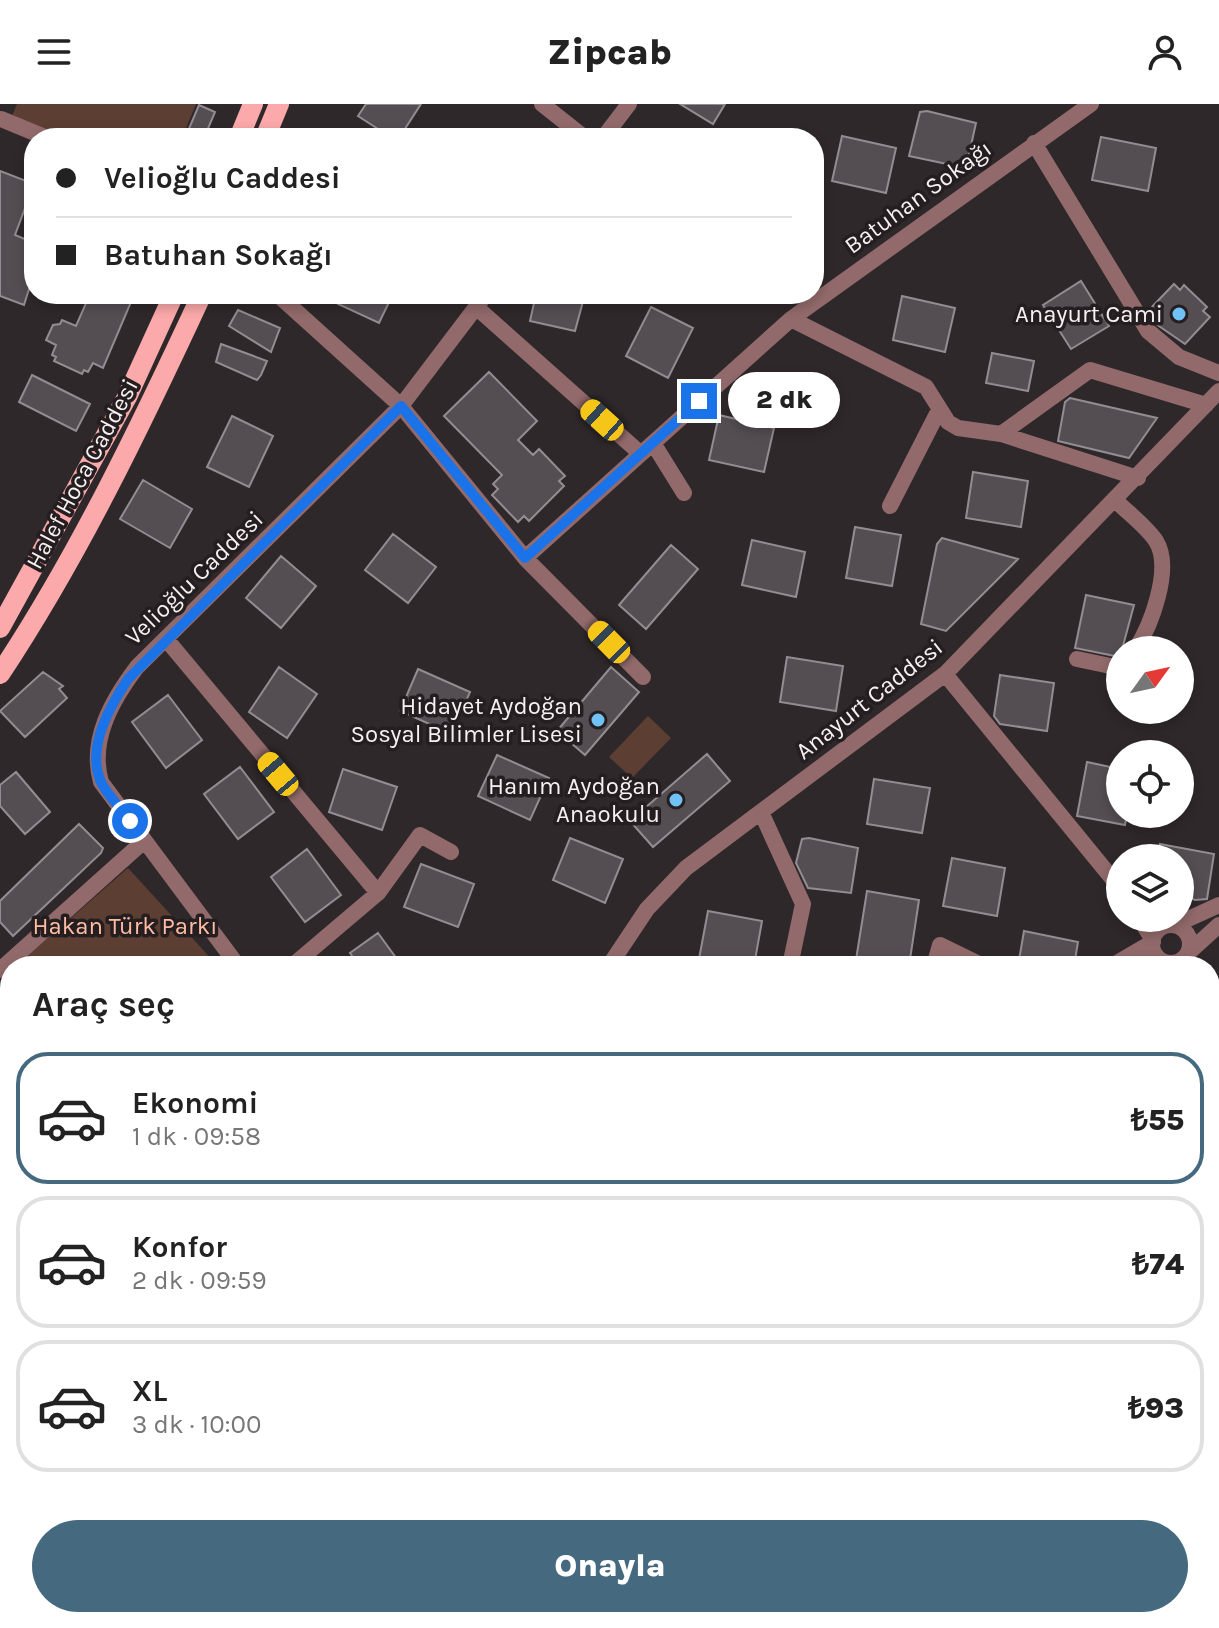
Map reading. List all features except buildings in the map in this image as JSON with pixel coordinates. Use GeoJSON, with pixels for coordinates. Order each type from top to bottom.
{"type":"FeatureCollection","features":[{"type":"Feature","properties":{"kind":"main road"},"geometry":{"type":"LineString","coordinates":[[243,128],[253,104]]}},
{"type":"Feature","properties":{"kind":"main road"},"geometry":{"type":"LineString","coordinates":[[269,128],[279,104]]}},
{"type":"Feature","properties":{"kind":"main road","name":"Halef Hoca Caddesi"},"geometry":{"type":"LineString","coordinates":[[0,628],[127,397],[169,304]]}},
{"type":"Feature","properties":{"kind":"main road","name":"Halef Hoca Caddesi"},"geometry":{"type":"LineString","coordinates":[[0,674],[27,631],[151,402],[197,304]]}},
{"type":"Feature","properties":{"kind":"street"},"geometry":{"type":"LineString","coordinates":[[7,104],[0,120],[24,129]]}},
{"type":"Feature","properties":{"kind":"street"},"geometry":{"type":"LineString","coordinates":[[542,104],[572,128]]}},
{"type":"Feature","properties":{"kind":"street"},"geometry":{"type":"LineString","coordinates":[[611,128],[629,104]]}},
{"type":"Feature","properties":{"kind":"street"},"geometry":{"type":"LineString","coordinates":[[1058,104],[1071,118]]}},
{"type":"Feature","properties":{"kind":"street","name":"Batuhan Sokağı"},"geometry":{"type":"LineString","coordinates":[[824,295],[1091,104]]}},
{"type":"Feature","properties":{"kind":"street"},"geometry":{"type":"LineString","coordinates":[[1034,143],[1148,331],[1179,357],[1219,373]]}},
{"type":"Feature","properties":{"kind":"street"},"geometry":{"type":"LineString","coordinates":[[288,304],[401,406],[525,558],[643,677]]}},
{"type":"Feature","properties":{"kind":"street","name":"Velioğlu Caddesi"},"geometry":{"type":"LineString","coordinates":[[230,956],[101,782],[97,755],[101,733],[120,692],[137,667],[401,406],[478,304]]}},
{"type":"Feature","properties":{"kind":"street"},"geometry":{"type":"LineString","coordinates":[[485,304],[641,454]]}},
{"type":"Feature","properties":{"kind":"street","name":"Batuhan Sokağı"},"geometry":{"type":"LineString","coordinates":[[525,558],[791,319],[812,304]]}},
{"type":"Feature","properties":{"kind":"street"},"geometry":{"type":"LineString","coordinates":[[791,319],[926,387],[939,410],[958,428],[1001,434],[1138,478]]}},
{"type":"Feature","properties":{"kind":"street"},"geometry":{"type":"LineString","coordinates":[[1001,434],[1090,370],[1206,405]]}},
{"type":"Feature","properties":{"kind":"street","name":"Anayurt Caddesi"},"geometry":{"type":"LineString","coordinates":[[615,956],[633,926],[686,868],[945,674],[1219,391]]}},
{"type":"Feature","properties":{"kind":"street"},"geometry":{"type":"LineString","coordinates":[[890,506],[939,410]]}},
{"type":"Feature","properties":{"kind":"street"},"geometry":{"type":"LineString","coordinates":[[653,443],[684,493]]}},
{"type":"Feature","properties":{"kind":"street"},"geometry":{"type":"LineString","coordinates":[[1115,500],[1157,543],[1160,555],[1155,609],[1142,636]]}},
{"type":"Feature","properties":{"kind":"street"},"geometry":{"type":"LineString","coordinates":[[166,639],[378,893]]}},
{"type":"Feature","properties":{"kind":"street"},"geometry":{"type":"LineString","coordinates":[[1077,659],[1106,665]]}},
{"type":"Feature","properties":{"kind":"street"},"geometry":{"type":"LineString","coordinates":[[945,674],[1106,869]]}},
{"type":"Feature","properties":{"kind":"street"},"geometry":{"type":"LineString","coordinates":[[761,812],[803,904],[792,956]]}},
{"type":"Feature","properties":{"kind":"street"},"geometry":{"type":"LineString","coordinates":[[304,956],[378,893],[420,835],[451,852]]}},
{"type":"Feature","properties":{"kind":"street"},"geometry":{"type":"LineString","coordinates":[[16,956],[144,841]]}},
{"type":"Feature","properties":{"kind":"street"},"geometry":{"type":"LineString","coordinates":[[1194,914],[1219,905]]}},
{"type":"Feature","properties":{"kind":"street"},"geometry":{"type":"LineString","coordinates":[[1185,956],[1219,925]]}},
{"type":"Feature","properties":{"kind":"street"},"geometry":{"type":"LineString","coordinates":[[1148,932],[1160,956]]}},
{"type":"Feature","properties":{"kind":"street"},"geometry":{"type":"LineString","coordinates":[[1128,956],[1153,941],[1159,932]]}},
{"type":"Feature","properties":{"kind":"street"},"geometry":{"type":"LineString","coordinates":[[1179,932],[1190,940],[1182,956]]}},
{"type":"Feature","properties":{"kind":"street"},"geometry":{"type":"LineString","coordinates":[[937,956],[940,945],[963,956]]}},
{"type":"Feature","properties":{"kind":"green space"},"geometry":{"type":"Polygon","coordinates":[[[17,104],[196,104],[186,128],[40,128],[12,116],[17,104]]]}},
{"type":"Feature","properties":{"kind":"green space"},"geometry":{"type":"Polygon","coordinates":[[[648,716],[671,738],[632,778],[609,757],[648,716]]]}},
{"type":"Feature","properties":{"kind":"green space","name":"Hakan Türk Parkı"},"geometry":{"type":"Polygon","coordinates":[[[128,868],[209,956],[27,956],[128,868]]]}},
{"type":"Feature","properties":{"kind":"place","name":"Anayurt Cami"},"geometry":{"type":"Point","coordinates":[1179,314]}},
{"type":"Feature","properties":{"kind":"place","name":"Hidayet Aydoğan Sosyal Bilimler Lisesi"},"geometry":{"type":"Point","coordinates":[598,720]}},
{"type":"Feature","properties":{"kind":"place","name":"Hanım Aydoğan Anaokulu"},"geometry":{"type":"Point","coordinates":[676,800]}},
{"type":"Feature","properties":{"kind":"route"},"geometry":{"type":"LineString","coordinates":[[130,821],[101,782],[97,755],[105,723],[128,679],[401,406],[525,558],[699,401]]}}]}
